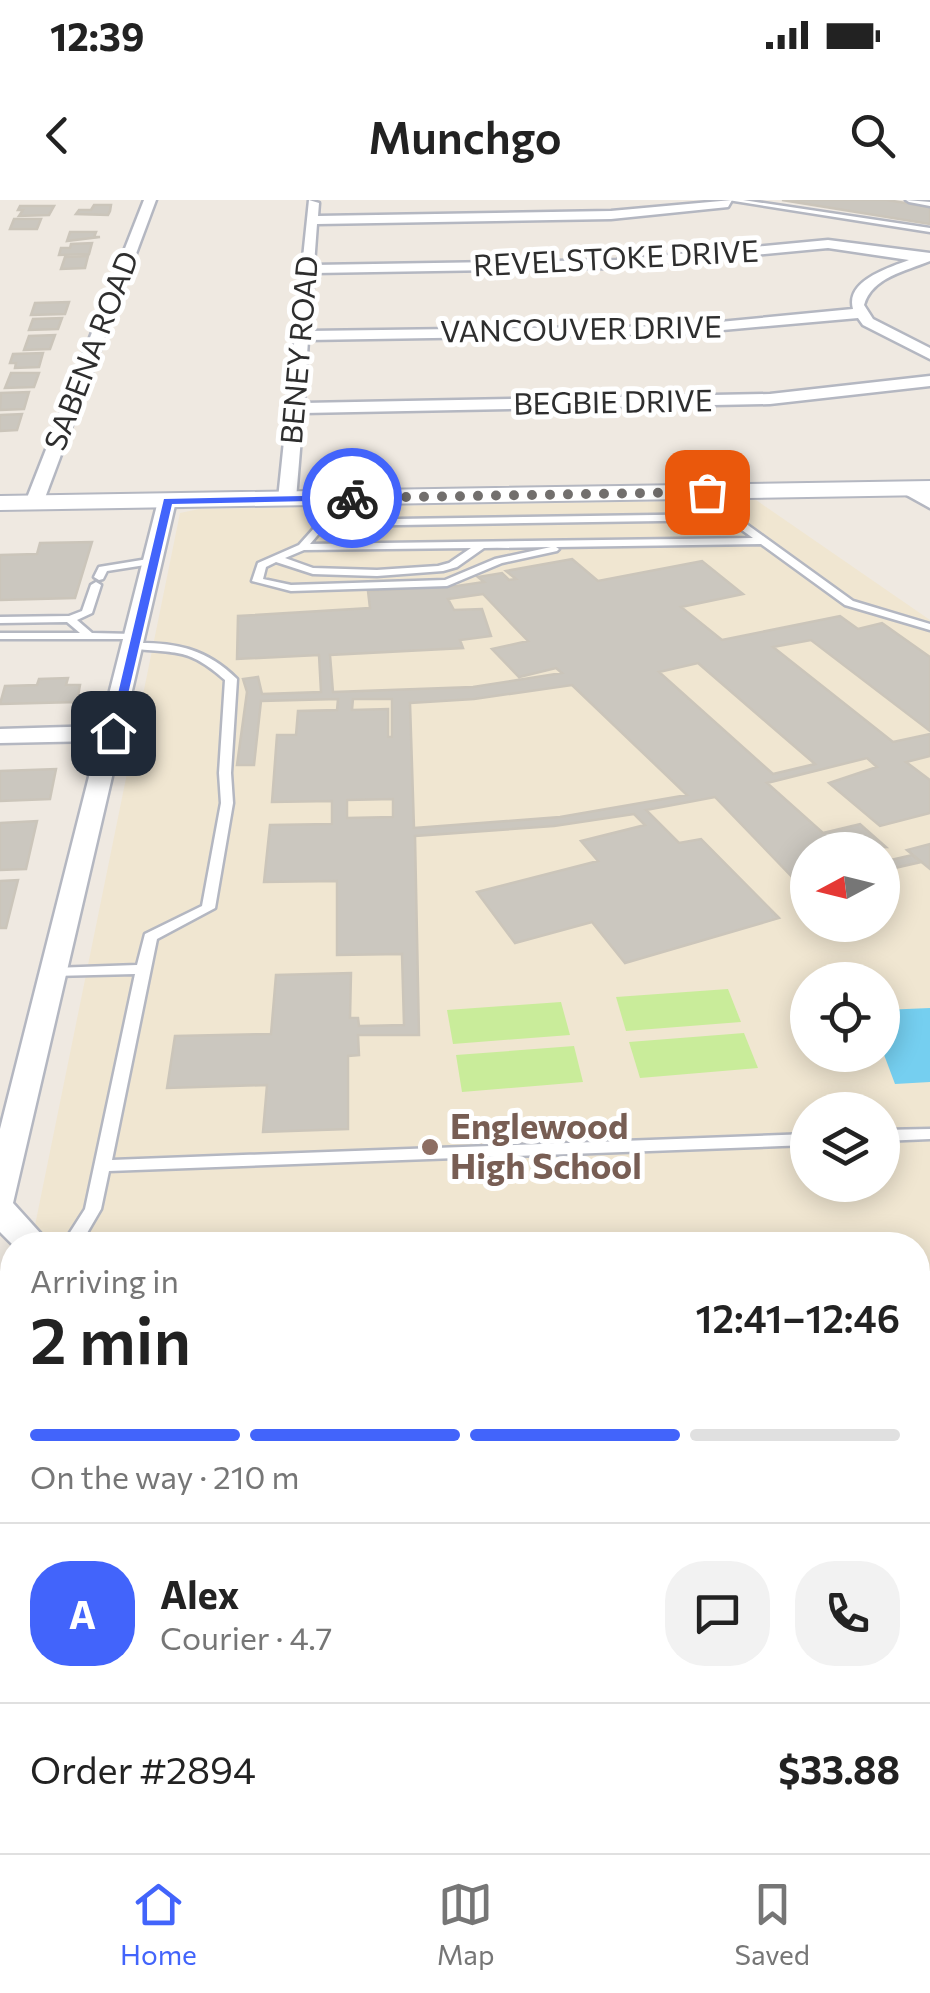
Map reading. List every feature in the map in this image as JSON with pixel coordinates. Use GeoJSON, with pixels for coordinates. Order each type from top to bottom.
{"type":"FeatureCollection","features":[{"type":"Feature","properties":{"kind":"street","name":"SABENA ROAD"},"geometry":{"type":"LineString","coordinates":[[34,503],[150,200]]}},
{"type":"Feature","properties":{"kind":"street","name":"BENEY ROAD"},"geometry":{"type":"LineString","coordinates":[[287,499],[313,200]]}},
{"type":"Feature","properties":{"kind":"street"},"geometry":{"type":"LineString","coordinates":[[585,200],[652,213]]}},
{"type":"Feature","properties":{"kind":"street"},"geometry":{"type":"LineString","coordinates":[[312,220],[652,213],[730,201]]}},
{"type":"Feature","properties":{"kind":"street","name":"REVELSTOKE DRIVE"},"geometry":{"type":"LineString","coordinates":[[307,270],[616,264],[828,244],[927,258]]}},
{"type":"Feature","properties":{"kind":"street"},"geometry":{"type":"LineString","coordinates":[[927,258],[862,290],[857,298],[860,313],[874,326],[930,354]]}},
{"type":"Feature","properties":{"kind":"street","name":"VANCOUVER DRIVE"},"geometry":{"type":"LineString","coordinates":[[301,336],[678,330],[860,313]]}},
{"type":"Feature","properties":{"kind":"street","name":"BEGBIE DRIVE"},"geometry":{"type":"LineString","coordinates":[[296,408],[752,400],[849,393],[930,381]]}},
{"type":"Feature","properties":{"kind":"street"},"geometry":{"type":"LineString","coordinates":[[0,503],[707,492],[923,493]]}},
{"type":"Feature","properties":{"kind":"street"},"geometry":{"type":"LineString","coordinates":[[0,1196],[15,1063],[54,972],[167,501]]}},
{"type":"Feature","properties":{"kind":"street"},"geometry":{"type":"LineString","coordinates":[[0,736],[113,733]]}},
{"type":"Feature","properties":{"kind":"street"},"geometry":{"type":"LineString","coordinates":[[0,1211],[21,1232]]}},
{"type":"Feature","properties":{"kind":"lane"},"geometry":{"type":"LineString","coordinates":[[909,200],[930,204]]}},
{"type":"Feature","properties":{"kind":"lane"},"geometry":{"type":"LineString","coordinates":[[730,201],[930,230]]}},
{"type":"Feature","properties":{"kind":"lane"},"geometry":{"type":"LineString","coordinates":[[707,492],[730,517],[849,603],[930,627]]}},
{"type":"Feature","properties":{"kind":"lane"},"geometry":{"type":"LineString","coordinates":[[533,495],[539,544]]}},
{"type":"Feature","properties":{"kind":"lane"},"geometry":{"type":"LineString","coordinates":[[302,547],[319,528],[334,523],[730,517]]}},
{"type":"Feature","properties":{"kind":"lane"},"geometry":{"type":"LineString","coordinates":[[565,544],[547,552],[487,565],[459,580],[427,585],[291,588],[257,581],[258,568],[302,547],[764,541]]}},
{"type":"Feature","properties":{"kind":"lane"},"geometry":{"type":"LineString","coordinates":[[275,558],[290,566],[317,571],[439,570],[481,545]]}},
{"type":"Feature","properties":{"kind":"lane"},"geometry":{"type":"LineString","coordinates":[[0,620],[70,618],[87,613],[103,569],[154,561]]}},
{"type":"Feature","properties":{"kind":"lane"},"geometry":{"type":"LineString","coordinates":[[70,618],[87,634]]}},
{"type":"Feature","properties":{"kind":"lane"},"geometry":{"type":"LineString","coordinates":[[0,636],[87,634],[178,645],[206,656],[231,679],[227,803],[208,908],[150,937],[93,1208],[79,1232]]}},
{"type":"Feature","properties":{"kind":"lane"},"geometry":{"type":"LineString","coordinates":[[54,972],[144,969]]}},
{"type":"Feature","properties":{"kind":"lane"},"geometry":{"type":"LineString","coordinates":[[900,1135],[930,1134]]}},
{"type":"Feature","properties":{"kind":"lane"},"geometry":{"type":"LineString","coordinates":[[102,1166],[790,1140]]}},
{"type":"Feature","properties":{"kind":"shaded area","name":"Englewood High School"},"geometry":{"type":"Polygon","coordinates":[[[756,500],[930,620],[930,1232],[34,1232],[180,513],[199,509],[756,500]]]}},
{"type":"Feature","properties":{"kind":"green space"},"geometry":{"type":"Polygon","coordinates":[[[728,989],[741,1022],[626,1031],[616,997],[728,989]]]}},
{"type":"Feature","properties":{"kind":"green space"},"geometry":{"type":"Polygon","coordinates":[[[561,1002],[570,1035],[453,1044],[447,1010],[561,1002]]]}},
{"type":"Feature","properties":{"kind":"green space"},"geometry":{"type":"Polygon","coordinates":[[[744,1033],[758,1068],[640,1078],[629,1042],[744,1033]]]}},
{"type":"Feature","properties":{"kind":"green space"},"geometry":{"type":"Polygon","coordinates":[[[574,1046],[583,1082],[462,1092],[456,1055],[574,1046]]]}},
{"type":"Feature","properties":{"kind":"water"},"geometry":{"type":"Polygon","coordinates":[[[930,1008],[930,1082],[895,1084],[890,1072],[900,1072],[900,1009],[930,1008]]]}},
{"type":"Feature","properties":{"kind":"building"},"geometry":{"type":"Polygon","coordinates":[[[782,200],[887,200],[930,207],[930,224],[782,200]]]}},
{"type":"Feature","properties":{"kind":"building"},"geometry":{"type":"Polygon","coordinates":[[[94,205],[111,205],[108,215],[76,214],[79,210],[91,210],[94,205]]]}},
{"type":"Feature","properties":{"kind":"building"},"geometry":{"type":"Polygon","coordinates":[[[20,206],[54,206],[49,215],[19,216],[23,210],[18,210],[20,206]]]}},
{"type":"Feature","properties":{"kind":"building"},"geometry":{"type":"Polygon","coordinates":[[[14,219],[41,219],[37,229],[10,229],[14,219]]]}},
{"type":"Feature","properties":{"kind":"building"},"geometry":{"type":"Polygon","coordinates":[[[70,232],[96,232],[94,237],[100,237],[67,241],[70,232]]]}},
{"type":"Feature","properties":{"kind":"building"},"geometry":{"type":"Polygon","coordinates":[[[92,243],[89,254],[59,255],[61,248],[70,248],[71,244],[92,243]]]}},
{"type":"Feature","properties":{"kind":"building"},"geometry":{"type":"Polygon","coordinates":[[[88,256],[85,268],[61,269],[65,257],[88,256]]]}},
{"type":"Feature","properties":{"kind":"building"},"geometry":{"type":"Polygon","coordinates":[[[69,302],[65,314],[31,315],[35,303],[69,302]]]}},
{"type":"Feature","properties":{"kind":"building"},"geometry":{"type":"Polygon","coordinates":[[[62,318],[58,329],[29,330],[33,319],[62,318]]]}},
{"type":"Feature","properties":{"kind":"building"},"geometry":{"type":"Polygon","coordinates":[[[55,335],[50,349],[24,350],[29,336],[55,335]]]}},
{"type":"Feature","properties":{"kind":"building"},"geometry":{"type":"Polygon","coordinates":[[[43,353],[39,367],[15,368],[16,363],[10,363],[13,354],[43,353]]]}},
{"type":"Feature","properties":{"kind":"building"},"geometry":{"type":"Polygon","coordinates":[[[11,373],[39,373],[34,387],[5,388],[11,373]]]}},
{"type":"Feature","properties":{"kind":"building"},"geometry":{"type":"Polygon","coordinates":[[[29,392],[24,409],[0,410],[1,393],[29,392]]]}},
{"type":"Feature","properties":{"kind":"building"},"geometry":{"type":"Polygon","coordinates":[[[22,414],[17,430],[0,431],[0,415],[22,414]]]}},
{"type":"Feature","properties":{"kind":"building"},"geometry":{"type":"Polygon","coordinates":[[[92,542],[75,598],[0,600],[0,555],[37,554],[40,543],[92,542]]]}},
{"type":"Feature","properties":{"kind":"building"},"geometry":{"type":"Polygon","coordinates":[[[572,559],[598,581],[702,561],[743,594],[681,607],[722,640],[840,616],[858,629],[882,623],[930,657],[930,731],[811,640],[773,647],[893,742],[930,734],[930,756],[906,762],[930,780],[930,813],[880,826],[829,783],[877,767],[867,758],[767,783],[822,832],[790,832],[790,875],[715,797],[646,810],[679,843],[701,839],[779,918],[625,963],[592,922],[515,943],[477,892],[598,861],[581,841],[645,825],[634,814],[554,826],[415,836],[419,1035],[358,1035],[359,1055],[348,1056],[348,1129],[263,1132],[267,1085],[167,1088],[175,1036],[271,1034],[276,975],[351,973],[350,1018],[358,1018],[359,1026],[404,1025],[402,954],[337,955],[337,881],[264,882],[270,825],[332,824],[332,801],[272,802],[277,735],[296,735],[298,711],[337,710],[338,699],[261,701],[254,765],[237,765],[247,692],[243,679],[258,677],[262,694],[321,692],[319,655],[237,659],[238,616],[370,608],[368,591],[457,586],[484,582],[478,577],[502,573],[509,580],[516,579],[506,571],[572,559]],[[483,594],[448,599],[454,610],[482,609],[491,636],[460,640],[463,648],[330,655],[333,692],[473,687],[562,673],[556,668],[519,677],[492,649],[528,641],[483,594]],[[698,663],[659,672],[773,774],[815,764],[698,663]],[[572,685],[474,699],[410,703],[414,828],[560,817],[687,795],[572,685]],[[353,699],[352,710],[388,709],[388,737],[392,737],[392,699],[353,699]],[[393,799],[347,800],[347,818],[393,817],[393,799]]]}},
{"type":"Feature","properties":{"kind":"building"},"geometry":{"type":"Polygon","coordinates":[[[68,678],[66,685],[80,685],[77,702],[0,704],[5,686],[37,685],[39,679],[68,678]]]}},
{"type":"Feature","properties":{"kind":"building"},"geometry":{"type":"Polygon","coordinates":[[[56,769],[50,799],[0,801],[0,771],[56,769]]]}},
{"type":"Feature","properties":{"kind":"building"},"geometry":{"type":"Polygon","coordinates":[[[37,821],[26,869],[0,870],[0,823],[37,821]]]}},
{"type":"Feature","properties":{"kind":"building"},"geometry":{"type":"Polygon","coordinates":[[[860,824],[869,832],[827,832],[860,824]]]}},
{"type":"Feature","properties":{"kind":"building"},"geometry":{"type":"Polygon","coordinates":[[[930,844],[930,869],[907,850],[930,844]]]}},
{"type":"Feature","properties":{"kind":"building"},"geometry":{"type":"Polygon","coordinates":[[[912,855],[921,862],[900,867],[900,858],[912,855]]]}},
{"type":"Feature","properties":{"kind":"building"},"geometry":{"type":"Polygon","coordinates":[[[18,880],[6,928],[0,928],[0,881],[18,880]]]}},
{"type":"Feature","properties":{"kind":"way so far"},"geometry":{"type":"LineString","coordinates":[[352,498],[707,492]]}},
{"type":"Feature","properties":{"kind":"place","name":"Englewood High School"},"geometry":{"type":"Point","coordinates":[430,1147]}},
{"type":"Feature","properties":{"kind":"route"},"geometry":{"type":"LineString","coordinates":[[113,733],[167,501],[352,498]]}}]}
